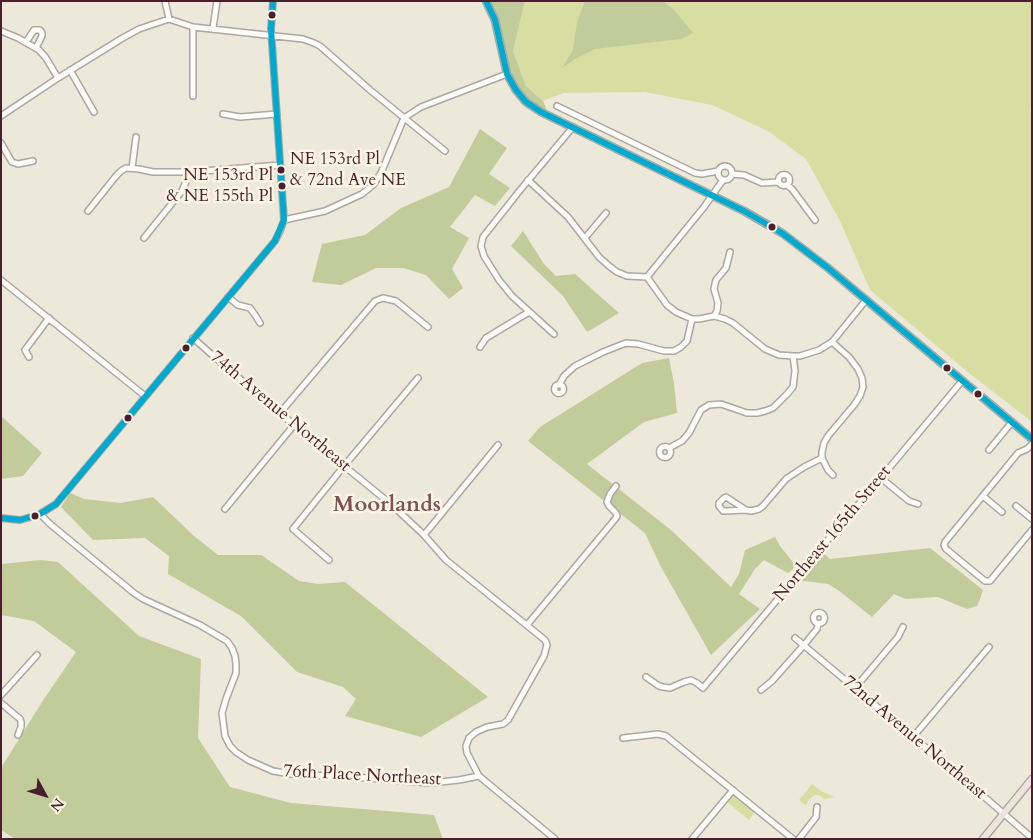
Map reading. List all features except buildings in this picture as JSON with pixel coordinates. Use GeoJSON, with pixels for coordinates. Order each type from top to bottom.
{"type":"FeatureCollection","features":[{"type":"Feature","properties":{"kind":"main road"},"geometry":{"type":"LineString","coordinates":[[486,1],[495,20],[508,74],[516,90],[526,102],[541,112],[766,222],[782,232],[1032,439]]}},
{"type":"Feature","properties":{"kind":"main road"},"geometry":{"type":"LineString","coordinates":[[983,839],[1032,779]]}},
{"type":"Feature","properties":{"kind":"street"},"geometry":{"type":"LineString","coordinates":[[165,1],[170,19]]}},
{"type":"Feature","properties":{"kind":"street"},"geometry":{"type":"LineString","coordinates":[[213,28],[217,1]]}},
{"type":"Feature","properties":{"kind":"street"},"geometry":{"type":"LineString","coordinates":[[1,518],[20,520],[40,514],[56,504],[275,241],[284,220],[272,35],[272,1]]}},
{"type":"Feature","properties":{"kind":"street"},"geometry":{"type":"LineString","coordinates":[[1,116],[70,70],[139,29],[170,19],[193,27],[310,41],[320,46],[445,151]]}},
{"type":"Feature","properties":{"kind":"street"},"geometry":{"type":"LineString","coordinates":[[193,27],[193,96]]}},
{"type":"Feature","properties":{"kind":"street"},"geometry":{"type":"LineString","coordinates":[[26,42],[34,30],[40,30],[42,36],[36,48]]}},
{"type":"Feature","properties":{"kind":"street"},"geometry":{"type":"LineString","coordinates":[[1,31],[36,48],[46,58],[58,78]]}},
{"type":"Feature","properties":{"kind":"street"},"geometry":{"type":"LineString","coordinates":[[70,70],[94,112]]}},
{"type":"Feature","properties":{"kind":"street"},"geometry":{"type":"LineString","coordinates":[[284,220],[325,211],[362,194],[373,185],[381,173],[404,118],[421,107],[508,74]]}},
{"type":"Feature","properties":{"kind":"street"},"geometry":{"type":"LineString","coordinates":[[557,106],[695,173],[702,174],[718,171],[721,167],[726,166],[731,169],[732,174]]}},
{"type":"Feature","properties":{"kind":"street"},"geometry":{"type":"LineString","coordinates":[[223,114],[240,117],[277,114]]}},
{"type":"Feature","properties":{"kind":"street"},"geometry":{"type":"LineString","coordinates":[[554,334],[512,296],[484,256],[481,246],[483,237],[573,127]]}},
{"type":"Feature","properties":{"kind":"street"},"geometry":{"type":"LineString","coordinates":[[129,168],[136,136]]}},
{"type":"Feature","properties":{"kind":"street"},"geometry":{"type":"LineString","coordinates":[[1,144],[12,162],[18,164],[32,162]]}},
{"type":"Feature","properties":{"kind":"street"},"geometry":{"type":"LineString","coordinates":[[88,211],[116,176],[121,171],[129,168],[139,168],[153,172],[190,172],[280,165]]}},
{"type":"Feature","properties":{"kind":"street"},"geometry":{"type":"LineString","coordinates":[[718,171],[719,177],[723,180]]}},
{"type":"Feature","properties":{"kind":"street"},"geometry":{"type":"LineString","coordinates":[[144,238],[182,191],[190,172]]}},
{"type":"Feature","properties":{"kind":"street"},"geometry":{"type":"LineString","coordinates":[[647,277],[713,196],[723,180],[729,179],[732,174]]}},
{"type":"Feature","properties":{"kind":"street"},"geometry":{"type":"LineString","coordinates":[[732,174],[744,175],[765,184],[778,182],[783,186],[787,185],[815,220]]}},
{"type":"Feature","properties":{"kind":"street"},"geometry":{"type":"LineString","coordinates":[[778,182],[780,176],[784,175],[789,179],[787,185]]}},
{"type":"Feature","properties":{"kind":"street"},"geometry":{"type":"LineString","coordinates":[[528,180],[568,217],[609,266],[627,276],[647,277]]}},
{"type":"Feature","properties":{"kind":"street"},"geometry":{"type":"LineString","coordinates":[[585,238],[606,213]]}},
{"type":"Feature","properties":{"kind":"street"},"geometry":{"type":"LineString","coordinates":[[714,316],[718,303],[714,289],[716,280],[726,268],[730,252]]}},
{"type":"Feature","properties":{"kind":"street"},"geometry":{"type":"LineString","coordinates":[[647,277],[667,305],[676,312],[692,320],[714,316],[725,319],[733,323],[765,349],[779,355],[793,356],[818,350],[832,342],[866,300]]}},
{"type":"Feature","properties":{"kind":"street"},"geometry":{"type":"LineString","coordinates":[[1,280],[145,396]]}},
{"type":"Feature","properties":{"kind":"street"},"geometry":{"type":"LineString","coordinates":[[228,297],[238,304],[250,308],[256,314],[260,323]]}},
{"type":"Feature","properties":{"kind":"street"},"geometry":{"type":"LineString","coordinates":[[280,413],[375,300],[383,298],[396,301],[428,328]]}},
{"type":"Feature","properties":{"kind":"street"},"geometry":{"type":"LineString","coordinates":[[480,347],[486,338],[529,312]]}},
{"type":"Feature","properties":{"kind":"street"},"geometry":{"type":"LineString","coordinates":[[29,357],[25,350],[49,318]]}},
{"type":"Feature","properties":{"kind":"street"},"geometry":{"type":"LineString","coordinates":[[559,385],[564,376],[575,366],[626,343],[638,344],[664,352],[674,351],[682,347],[687,341],[692,320]]}},
{"type":"Feature","properties":{"kind":"street","name":"74th Avenue Northeast"},"geometry":{"type":"LineString","coordinates":[[193,338],[294,425],[392,505],[424,535],[446,560],[545,640],[547,644],[546,649],[538,668],[508,720],[503,724],[487,727],[476,732],[469,738],[466,746],[467,753],[479,776]]}},
{"type":"Feature","properties":{"kind":"street"},"geometry":{"type":"LineString","coordinates":[[832,342],[854,362],[862,378],[863,388],[854,405],[824,443],[822,458],[833,475]]}},
{"type":"Feature","properties":{"kind":"street"},"geometry":{"type":"LineString","coordinates":[[669,448],[682,441],[689,434],[701,410],[709,405],[722,404],[747,412],[757,413],[773,408],[792,387],[795,371],[793,356]]}},
{"type":"Feature","properties":{"kind":"street"},"geometry":{"type":"LineString","coordinates":[[329,560],[293,530],[418,378]]}},
{"type":"Feature","properties":{"kind":"street","name":"Northeast 165th Street"},"geometry":{"type":"LineString","coordinates":[[646,676],[663,688],[670,688],[691,680],[703,688],[962,381]]}},
{"type":"Feature","properties":{"kind":"street"},"geometry":{"type":"LineString","coordinates":[[989,450],[1012,422]]}},
{"type":"Feature","properties":{"kind":"street"},"geometry":{"type":"LineString","coordinates":[[224,509],[294,425]]}},
{"type":"Feature","properties":{"kind":"street"},"geometry":{"type":"LineString","coordinates":[[1032,444],[1027,449],[1018,453],[944,545],[946,549],[985,581],[990,581],[1032,530]]}},
{"type":"Feature","properties":{"kind":"street"},"geometry":{"type":"LineString","coordinates":[[424,535],[498,445]]}},
{"type":"Feature","properties":{"kind":"street"},"geometry":{"type":"LineString","coordinates":[[746,510],[728,498],[724,498],[719,503],[723,511],[751,511],[759,509],[786,479],[822,458]]}},
{"type":"Feature","properties":{"kind":"street"},"geometry":{"type":"LineString","coordinates":[[881,478],[909,501],[918,504]]}},
{"type":"Feature","properties":{"kind":"street"},"geometry":{"type":"LineString","coordinates":[[527,625],[616,518],[616,514],[607,502],[608,497],[616,486]]}},
{"type":"Feature","properties":{"kind":"street"},"geometry":{"type":"LineString","coordinates":[[983,496],[1002,512]]}},
{"type":"Feature","properties":{"kind":"street"},"geometry":{"type":"LineString","coordinates":[[1016,506],[1032,519]]}},
{"type":"Feature","properties":{"kind":"street","name":"76th Place Northeast"},"geometry":{"type":"LineString","coordinates":[[40,514],[134,593],[200,625],[227,641],[235,656],[236,673],[222,713],[225,736],[230,746],[248,760],[274,771],[290,774],[430,783],[479,776]]}},
{"type":"Feature","properties":{"kind":"street"},"geometry":{"type":"LineString","coordinates":[[762,690],[804,645],[817,629],[818,624]]}},
{"type":"Feature","properties":{"kind":"street"},"geometry":{"type":"LineString","coordinates":[[855,688],[898,637],[904,627]]}},
{"type":"Feature","properties":{"kind":"street","name":"72nd Avenue Northeast"},"geometry":{"type":"LineString","coordinates":[[795,638],[1032,838]]}},
{"type":"Feature","properties":{"kind":"street"},"geometry":{"type":"LineString","coordinates":[[914,737],[989,647]]}},
{"type":"Feature","properties":{"kind":"street"},"geometry":{"type":"LineString","coordinates":[[1,695],[36,654]]}},
{"type":"Feature","properties":{"kind":"street"},"geometry":{"type":"LineString","coordinates":[[1,703],[20,719],[21,728],[18,735]]}},
{"type":"Feature","properties":{"kind":"street"},"geometry":{"type":"LineString","coordinates":[[623,738],[658,734],[666,736],[793,839]]}},
{"type":"Feature","properties":{"kind":"street"},"geometry":{"type":"LineString","coordinates":[[479,776],[555,839]]}},
{"type":"Feature","properties":{"kind":"street"},"geometry":{"type":"LineString","coordinates":[[692,839],[733,790]]}},
{"type":"Feature","properties":{"kind":"street"},"geometry":{"type":"LineString","coordinates":[[799,839],[816,817],[817,807]]}},
{"type":"Feature","properties":{"kind":"green space"},"geometry":{"type":"Polygon","coordinates":[[[485,1],[525,1],[513,51],[526,86],[543,101],[550,118],[531,109],[516,95],[507,74],[495,20],[485,1]]]}},
{"type":"Feature","properties":{"kind":"green space"},"geometry":{"type":"Polygon","coordinates":[[[525,1],[1032,1],[1032,107],[1030,111],[1032,113],[1032,422],[969,373],[870,290],[840,221],[806,159],[768,131],[712,105],[645,92],[563,93],[543,101],[526,86],[513,51],[525,1]]]}},
{"type":"Feature","properties":{"kind":"green space"},"geometry":{"type":"Polygon","coordinates":[[[585,1],[663,1],[674,10],[693,33],[681,39],[595,49],[562,68],[573,50],[577,22],[585,1]]]}},
{"type":"Feature","properties":{"kind":"green space"},"geometry":{"type":"Polygon","coordinates":[[[480,129],[507,148],[489,174],[510,188],[495,206],[475,195],[450,227],[469,238],[452,269],[463,288],[449,299],[426,275],[403,268],[376,268],[341,285],[312,282],[322,244],[365,235],[401,208],[449,187],[480,129]]]}},
{"type":"Feature","properties":{"kind":"green space"},"geometry":{"type":"Polygon","coordinates":[[[523,231],[544,264],[556,276],[575,274],[619,313],[587,332],[563,296],[511,246],[523,231]]]}},
{"type":"Feature","properties":{"kind":"green space"},"geometry":{"type":"Polygon","coordinates":[[[669,358],[677,413],[644,422],[587,464],[671,530],[731,587],[739,574],[745,550],[775,537],[796,566],[788,573],[764,560],[755,569],[739,594],[760,609],[711,655],[661,567],[645,533],[528,441],[540,427],[642,363],[669,358]]]}},
{"type":"Feature","properties":{"kind":"green space"},"geometry":{"type":"Polygon","coordinates":[[[1,416],[42,453],[23,476],[1,479],[1,416]]]}},
{"type":"Feature","properties":{"kind":"green space"},"geometry":{"type":"Polygon","coordinates":[[[70,493],[84,499],[121,503],[153,497],[194,536],[218,555],[261,555],[299,581],[318,584],[345,582],[488,697],[421,737],[345,716],[356,699],[343,687],[297,672],[241,616],[168,574],[169,556],[145,538],[93,540],[61,507],[70,493]]]}},
{"type":"Feature","properties":{"kind":"green space"},"geometry":{"type":"Polygon","coordinates":[[[930,548],[983,590],[977,606],[967,609],[938,597],[906,599],[894,594],[872,617],[828,584],[805,581],[793,583],[820,550],[830,559],[930,548]]]}},
{"type":"Feature","properties":{"kind":"green space"},"geometry":{"type":"Polygon","coordinates":[[[41,560],[58,562],[139,636],[201,659],[198,738],[230,787],[291,803],[434,815],[443,839],[15,839],[1,830],[1,768],[76,652],[34,621],[1,615],[1,564],[41,560]]]}},
{"type":"Feature","properties":{"kind":"green space"},"geometry":{"type":"Polygon","coordinates":[[[812,784],[834,797],[824,799],[819,795],[815,795],[809,799],[806,805],[804,804],[799,800],[812,784]]]}},
{"type":"Feature","properties":{"kind":"green space"},"geometry":{"type":"Polygon","coordinates":[[[732,796],[737,796],[755,812],[749,820],[727,802],[732,796]]]}},
{"type":"Feature","properties":{"kind":"transit line"},"geometry":{"type":"LineString","coordinates":[[1,518],[20,520],[40,514],[56,504],[275,241],[284,220],[271,29],[273,1]]}},
{"type":"Feature","properties":{"kind":"transit line"},"geometry":{"type":"LineString","coordinates":[[486,1],[495,20],[507,74],[516,90],[526,102],[541,112],[744,211],[782,233],[828,268],[1032,439]]}},
{"type":"Feature","properties":{"kind":"place","name":"NE 153rd Pl & 72nd Ave NE"},"geometry":{"type":"Point","coordinates":[281,170]}},
{"type":"Feature","properties":{"kind":"place","name":"NE 153rd Pl & NE 155th Pl"},"geometry":{"type":"Point","coordinates":[282,186]}},
{"type":"Feature","properties":{"kind":"district","name":"Moorlands"},"geometry":{"type":"Point","coordinates":[387,506]}}]}
